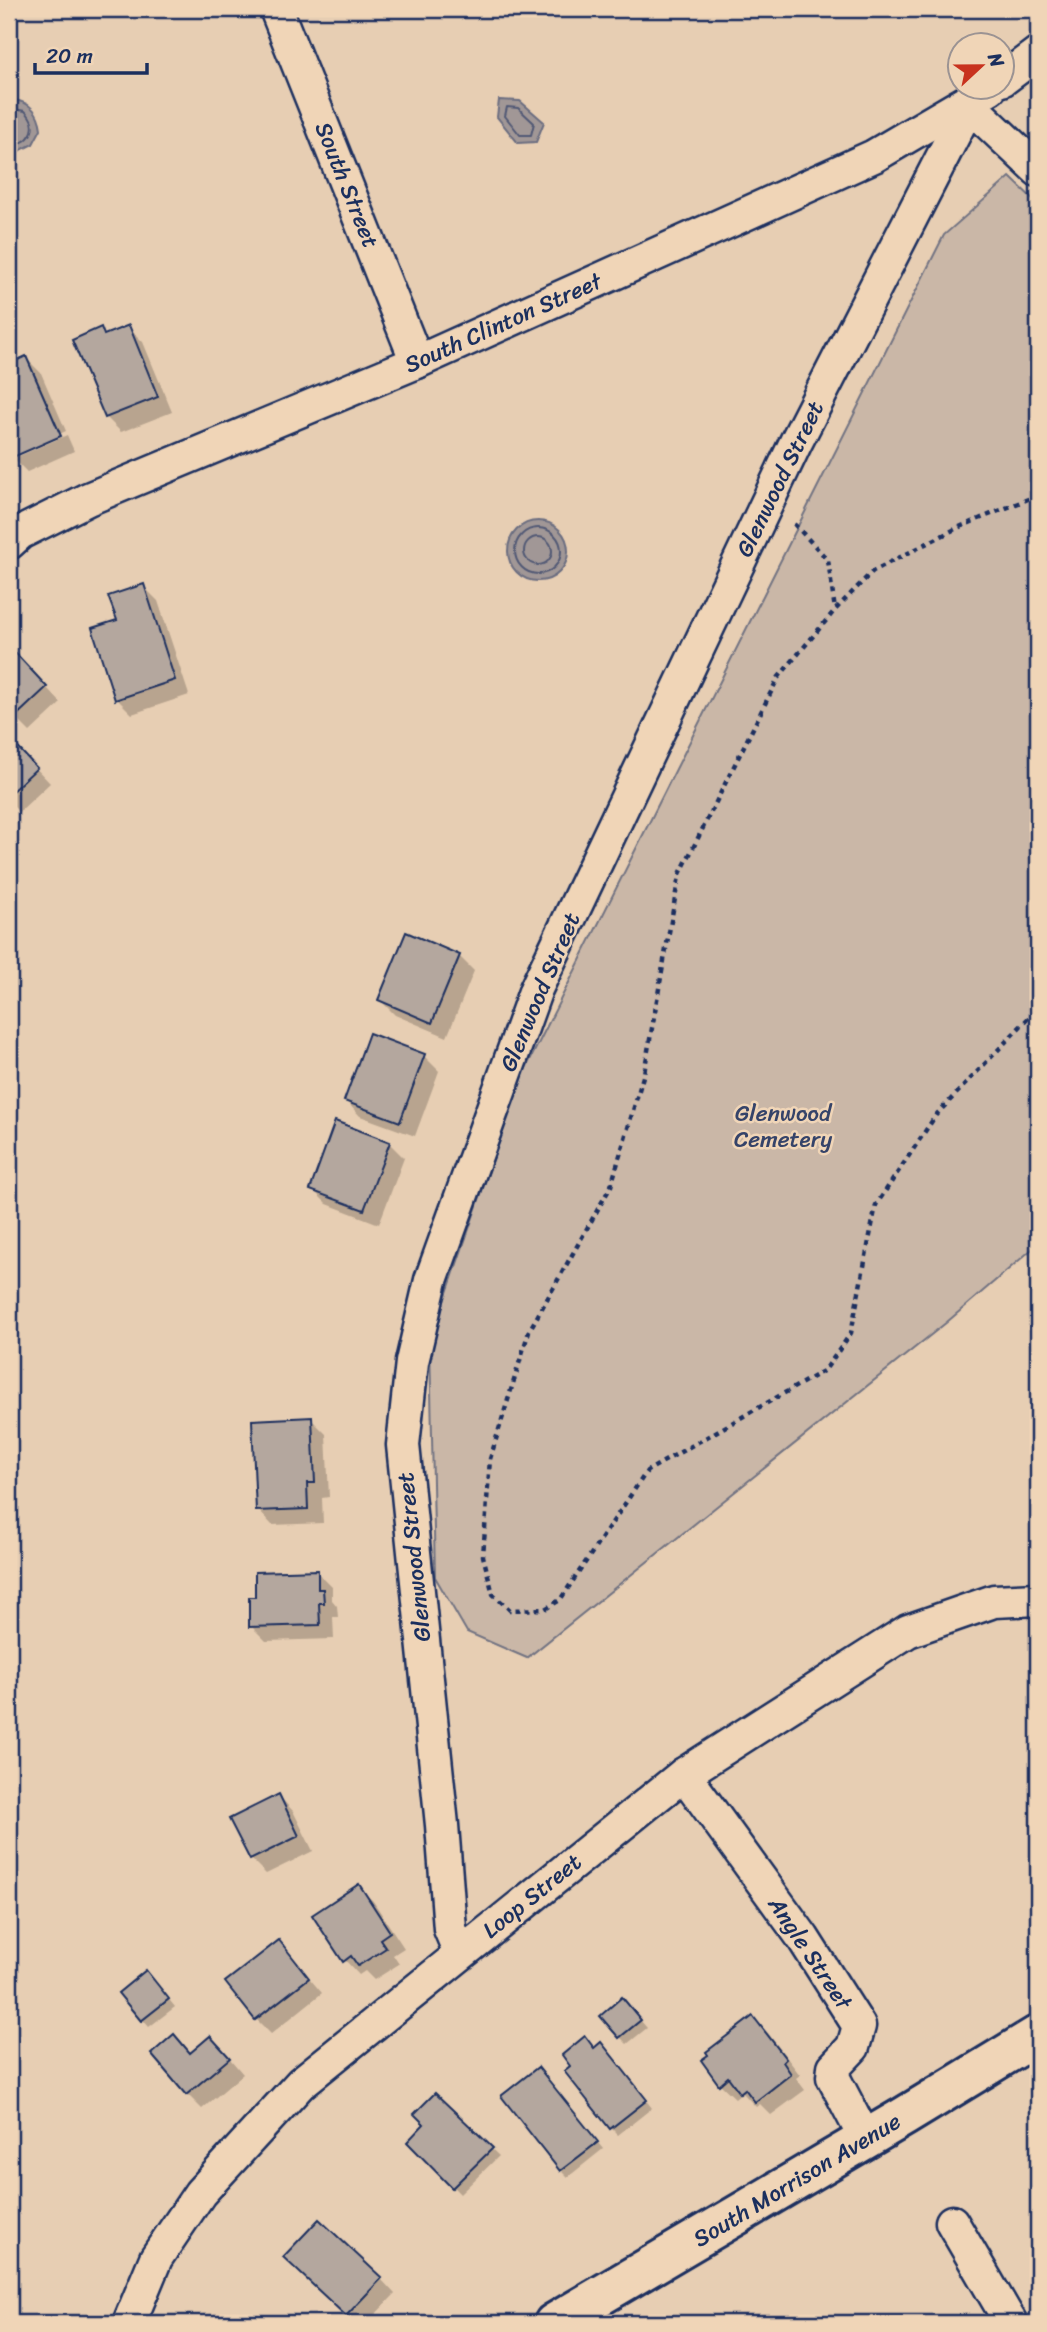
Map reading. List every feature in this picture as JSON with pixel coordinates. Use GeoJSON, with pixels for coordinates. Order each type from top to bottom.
{"type":"FeatureCollection","features":[{"type":"Feature","properties":{"kind":"main road","name":"South Morrison Avenue"},"geometry":{"type":"LineString","coordinates":[[554,2323],[866,2140],[1038,2035]]}},
{"type":"Feature","properties":{"kind":"street","name":"South Street"},"geometry":{"type":"LineString","coordinates":[[276,9],[417,362]]}},
{"type":"Feature","properties":{"kind":"street"},"geometry":{"type":"LineString","coordinates":[[1016,70],[1038,53]]}},
{"type":"Feature","properties":{"kind":"street","name":"South Clinton Street"},"geometry":{"type":"LineString","coordinates":[[9,543],[20,533],[88,499],[417,362],[874,156],[967,102]]}},
{"type":"Feature","properties":{"kind":"street","name":"Glenwood Street"},"geometry":{"type":"LineString","coordinates":[[460,1952],[450,1929],[403,1445],[412,1362],[431,1280],[536,989],[796,442],[973,102]]}},
{"type":"Feature","properties":{"kind":"street"},"geometry":{"type":"LineString","coordinates":[[985,102],[1038,170]]}},
{"type":"Feature","properties":{"kind":"street","name":"Loop Street"},"geometry":{"type":"LineString","coordinates":[[128,2323],[156,2258],[200,2193],[300,2083],[684,1774],[908,1631],[994,1601],[1038,1600]]}},
{"type":"Feature","properties":{"kind":"street","name":"Angle Street"},"geometry":{"type":"LineString","coordinates":[[684,1774],[803,1938],[859,2026],[853,2047],[834,2067],[833,2077],[866,2140]]}},
{"type":"Feature","properties":{"kind":"street"},"geometry":{"type":"LineString","coordinates":[[953,2222],[1011,2323]]}},
{"type":"Feature","properties":{"kind":"path"},"geometry":{"type":"LineString","coordinates":[[1038,495],[957,527],[873,571],[835,610],[778,678],[679,876],[644,1073],[611,1186],[529,1331],[490,1459],[483,1556],[493,1594],[510,1610],[545,1609],[560,1600],[647,1471],[825,1370],[851,1333],[876,1205],[936,1115],[1038,1008]]}},
{"type":"Feature","properties":{"kind":"path"},"geometry":{"type":"LineString","coordinates":[[769,498],[828,560],[835,610]]}},
{"type":"Feature","properties":{"kind":"green space","name":"Glenwood Cemetery"},"geometry":{"type":"Polygon","coordinates":[[[1010,177],[1038,204],[1038,1244],[947,1322],[527,1658],[467,1632],[435,1577],[430,1342],[521,1078],[944,235],[1010,177]]]}},
{"type":"Feature","properties":{"kind":"water"},"geometry":{"type":"Polygon","coordinates":[[[499,100],[520,101],[544,122],[536,142],[518,143],[497,117],[499,100]]]}},
{"type":"Feature","properties":{"kind":"water"},"geometry":{"type":"Polygon","coordinates":[[[9,101],[26,103],[33,109],[41,129],[33,144],[17,152],[9,151],[9,101]]]}},
{"type":"Feature","properties":{"kind":"water"},"geometry":{"type":"Polygon","coordinates":[[[532,521],[544,521],[563,534],[568,551],[566,563],[555,576],[544,581],[532,581],[513,568],[508,557],[508,545],[521,526],[532,521]]]}},
{"type":"Feature","properties":{"kind":"building"},"geometry":{"type":"Polygon","coordinates":[[[129,325],[158,397],[105,418],[72,340],[101,327],[104,335],[129,325]]]}},
{"type":"Feature","properties":{"kind":"building"},"geometry":{"type":"Polygon","coordinates":[[[26,356],[61,436],[11,458],[9,364],[26,356]]]}},
{"type":"Feature","properties":{"kind":"building"},"geometry":{"type":"Polygon","coordinates":[[[144,584],[175,680],[115,700],[92,628],[117,620],[108,596],[144,584]]]}},
{"type":"Feature","properties":{"kind":"building"},"geometry":{"type":"Polygon","coordinates":[[[9,646],[47,687],[14,718],[9,713],[9,646]]]}},
{"type":"Feature","properties":{"kind":"building"},"geometry":{"type":"Polygon","coordinates":[[[9,738],[37,768],[9,794],[9,738]]]}},
{"type":"Feature","properties":{"kind":"building"},"geometry":{"type":"Polygon","coordinates":[[[406,932],[460,955],[432,1023],[378,1000],[406,932]]]}},
{"type":"Feature","properties":{"kind":"building"},"geometry":{"type":"Polygon","coordinates":[[[369,1033],[425,1054],[400,1122],[344,1101],[369,1033]]]}},
{"type":"Feature","properties":{"kind":"building"},"geometry":{"type":"Polygon","coordinates":[[[335,1121],[390,1142],[364,1210],[310,1190],[335,1121]]]}},
{"type":"Feature","properties":{"kind":"building"},"geometry":{"type":"Polygon","coordinates":[[[312,1417],[315,1483],[307,1483],[308,1509],[256,1511],[252,1420],[312,1417]]]}},
{"type":"Feature","properties":{"kind":"building"},"geometry":{"type":"Polygon","coordinates":[[[318,1570],[318,1589],[323,1589],[324,1603],[319,1603],[320,1625],[249,1627],[249,1597],[255,1597],[255,1572],[318,1570]]]}},
{"type":"Feature","properties":{"kind":"building"},"geometry":{"type":"Polygon","coordinates":[[[279,1794],[299,1836],[250,1860],[229,1819],[279,1794]]]}},
{"type":"Feature","properties":{"kind":"building"},"geometry":{"type":"Polygon","coordinates":[[[359,1884],[390,1932],[380,1939],[386,1948],[358,1966],[351,1956],[343,1962],[312,1915],[359,1884]]]}},
{"type":"Feature","properties":{"kind":"building"},"geometry":{"type":"Polygon","coordinates":[[[279,1940],[309,1978],[255,2020],[225,1982],[279,1940]]]}},
{"type":"Feature","properties":{"kind":"building"},"geometry":{"type":"Polygon","coordinates":[[[146,1970],[169,1999],[141,2021],[118,1993],[146,1970]]]}},
{"type":"Feature","properties":{"kind":"building"},"geometry":{"type":"Polygon","coordinates":[[[622,1997],[641,2020],[619,2038],[600,2016],[622,1997]]]}},
{"type":"Feature","properties":{"kind":"building"},"geometry":{"type":"Polygon","coordinates":[[[753,2016],[786,2059],[783,2062],[791,2074],[755,2102],[745,2089],[740,2093],[728,2077],[719,2085],[701,2060],[708,2055],[706,2052],[753,2016]]]}},
{"type":"Feature","properties":{"kind":"building"},"geometry":{"type":"Polygon","coordinates":[[[174,2034],[190,2053],[210,2036],[230,2058],[186,2095],[151,2054],[174,2034]]]}},
{"type":"Feature","properties":{"kind":"building"},"geometry":{"type":"Polygon","coordinates":[[[585,2036],[594,2048],[601,2042],[647,2100],[610,2129],[564,2071],[570,2066],[562,2055],[585,2036]]]}},
{"type":"Feature","properties":{"kind":"building"},"geometry":{"type":"Polygon","coordinates":[[[538,2067],[598,2142],[560,2171],[501,2096],[538,2067]]]}},
{"type":"Feature","properties":{"kind":"building"},"geometry":{"type":"Polygon","coordinates":[[[435,2093],[493,2148],[452,2188],[407,2142],[424,2124],[414,2114],[435,2093]]]}},
{"type":"Feature","properties":{"kind":"building"},"geometry":{"type":"Polygon","coordinates":[[[319,2219],[382,2278],[346,2316],[283,2257],[319,2219]]]}}]}
